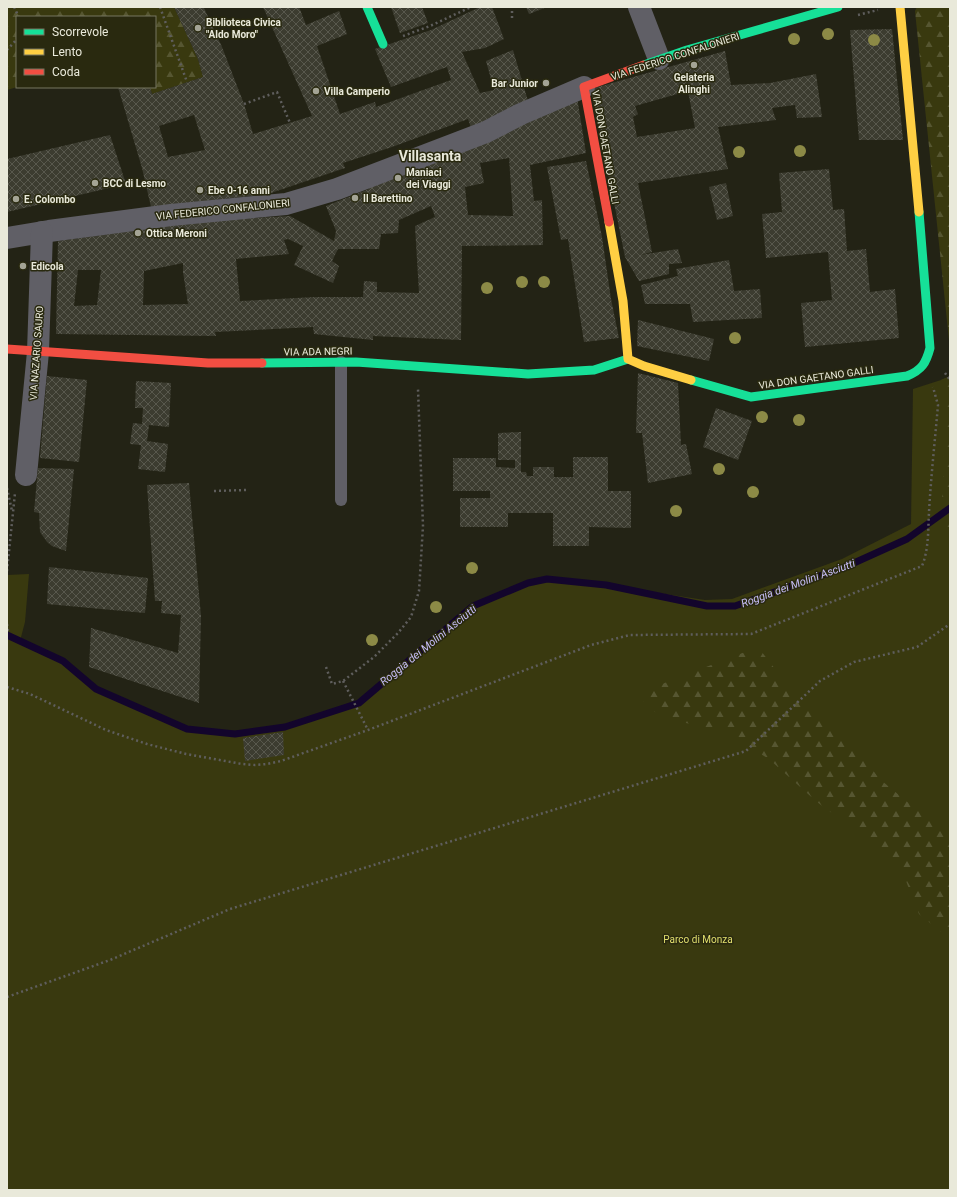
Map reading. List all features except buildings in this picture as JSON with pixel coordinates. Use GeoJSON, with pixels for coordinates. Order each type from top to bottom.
{"type":"FeatureCollection","features":[{"type":"Feature","properties":{"kind":"street"},"geometry":{"type":"LineString","coordinates":[[367,7],[382,44]]}},
{"type":"Feature","properties":{"kind":"street"},"geometry":{"type":"LineString","coordinates":[[639,7],[659,60]]}},
{"type":"Feature","properties":{"kind":"street","name":"VIA FEDERICO CONFALONIERI"},"geometry":{"type":"LineString","coordinates":[[7,238],[171,215],[286,204],[338,189],[486,132],[521,114],[584,86],[687,50],[838,7]]}},
{"type":"Feature","properties":{"kind":"street","name":"VIA DON GAETANO GALLI"},"geometry":{"type":"LineString","coordinates":[[584,86],[623,301],[628,359],[644,366],[751,397],[907,376],[916,373],[922,367],[927,359],[930,348],[917,176],[900,7]]}},
{"type":"Feature","properties":{"kind":"street","name":"VIA NAZARIO SAURO"},"geometry":{"type":"LineString","coordinates":[[26,475],[38,352],[42,232]]}},
{"type":"Feature","properties":{"kind":"street","name":"VIA ADA NEGRI"},"geometry":{"type":"LineString","coordinates":[[7,349],[208,363],[238,364],[356,362],[528,374],[594,370],[628,359]]}},
{"type":"Feature","properties":{"kind":"lane"},"geometry":{"type":"LineString","coordinates":[[341,362],[341,500]]}},
{"type":"Feature","properties":{"kind":"path"},"geometry":{"type":"LineString","coordinates":[[14,7],[18,16]]}},
{"type":"Feature","properties":{"kind":"path"},"geometry":{"type":"LineString","coordinates":[[160,7],[186,82]]}},
{"type":"Feature","properties":{"kind":"path"},"geometry":{"type":"LineString","coordinates":[[382,44],[430,26],[471,7]]}},
{"type":"Feature","properties":{"kind":"path"},"geometry":{"type":"LineString","coordinates":[[512,7],[512,18]]}},
{"type":"Feature","properties":{"kind":"path"},"geometry":{"type":"LineString","coordinates":[[7,50],[16,40]]}},
{"type":"Feature","properties":{"kind":"path"},"geometry":{"type":"LineString","coordinates":[[244,104],[277,92],[290,123]]}},
{"type":"Feature","properties":{"kind":"path"},"geometry":{"type":"LineString","coordinates":[[326,667],[332,684],[343,681],[374,657],[398,633],[411,617],[419,591],[423,526],[418,367]]}},
{"type":"Feature","properties":{"kind":"path"},"geometry":{"type":"LineString","coordinates":[[7,687],[30,694],[106,730],[147,744],[186,754],[255,765],[281,762],[591,645],[630,635],[751,634],[922,566],[925,560],[928,534],[938,405],[932,380]]}},
{"type":"Feature","properties":{"kind":"path"},"geometry":{"type":"LineString","coordinates":[[7,486],[13,515],[7,571]]}},
{"type":"Feature","properties":{"kind":"path"},"geometry":{"type":"LineString","coordinates":[[214,491],[246,490]]}},
{"type":"Feature","properties":{"kind":"path"},"geometry":{"type":"LineString","coordinates":[[7,624],[8,631]]}},
{"type":"Feature","properties":{"kind":"path"},"geometry":{"type":"LineString","coordinates":[[7,997],[110,960],[230,909],[746,750],[820,681],[854,662],[917,646],[950,624]]}},
{"type":"Feature","properties":{"kind":"path"},"geometry":{"type":"LineString","coordinates":[[343,681],[368,730]]}},
{"type":"Feature","properties":{"kind":"green space"},"geometry":{"type":"Polygon","coordinates":[[[7,7],[174,7],[198,59],[203,77],[152,94],[150,88],[156,88],[156,16],[16,16],[16,87],[7,90],[7,7]]]}},
{"type":"Feature","properties":{"kind":"green space"},"geometry":{"type":"Polygon","coordinates":[[[917,7],[950,7],[950,350],[915,11],[917,7]]]}},
{"type":"Feature","properties":{"kind":"green space","name":"Parco di Monza"},"geometry":{"type":"Polygon","coordinates":[[[950,376],[950,1190],[7,1190],[7,575],[29,574],[25,622],[20,641],[63,661],[96,689],[187,729],[235,734],[285,727],[359,703],[473,606],[528,583],[547,579],[606,585],[705,600],[732,599],[842,559],[911,524],[913,389],[950,376]]]}},
{"type":"Feature","properties":{"kind":"green space"},"geometry":{"type":"Polygon","coordinates":[[[950,376],[950,530],[941,530],[946,397],[941,380],[950,376]]]}},
{"type":"Feature","properties":{"kind":"green space"},"geometry":{"type":"Polygon","coordinates":[[[758,647],[799,700],[843,736],[882,781],[950,837],[950,939],[919,914],[906,881],[871,842],[817,802],[769,759],[725,732],[660,717],[636,694],[758,647]]]}},
{"type":"Feature","properties":{"kind":"waterway","name":"Roggia dei Molini Asciutti"},"geometry":{"type":"LineString","coordinates":[[7,635],[63,661],[96,689],[187,729],[235,734],[285,727],[359,703],[473,606],[528,583],[547,579],[606,585],[707,606],[735,606],[845,567],[907,539],[950,508]]}},
{"type":"Feature","properties":{"kind":"traffic: fast"},"geometry":{"type":"LineString","coordinates":[[367,7],[383,44]]}},
{"type":"Feature","properties":{"kind":"traffic: fast"},"geometry":{"type":"LineString","coordinates":[[644,65],[687,50],[838,7]]}},
{"type":"Feature","properties":{"kind":"traffic: fast"},"geometry":{"type":"LineString","coordinates":[[691,380],[751,397],[907,376],[916,371],[925,362],[930,348],[919,212]]}},
{"type":"Feature","properties":{"kind":"traffic: fast"},"geometry":{"type":"LineString","coordinates":[[262,363],[356,362],[528,374],[594,370],[628,359]]}},
{"type":"Feature","properties":{"kind":"traffic: slow"},"geometry":{"type":"LineString","coordinates":[[900,7],[919,212]]}},
{"type":"Feature","properties":{"kind":"traffic: slow"},"geometry":{"type":"LineString","coordinates":[[609,222],[623,301],[628,359],[644,366],[691,380]]}},
{"type":"Feature","properties":{"kind":"traffic: jam"},"geometry":{"type":"LineString","coordinates":[[609,222],[584,87],[644,65]]}},
{"type":"Feature","properties":{"kind":"traffic: jam"},"geometry":{"type":"LineString","coordinates":[[7,349],[208,363],[262,363]]}},
{"type":"Feature","properties":{"kind":"place","name":"Biblioteca Civica \"Aldo Moro\""},"geometry":{"type":"Point","coordinates":[198,28]}},
{"type":"Feature","properties":{"kind":"place","name":"Gelateria Alinghi"},"geometry":{"type":"Point","coordinates":[694,65]}},
{"type":"Feature","properties":{"kind":"place","name":"Bar Junior"},"geometry":{"type":"Point","coordinates":[546,83]}},
{"type":"Feature","properties":{"kind":"place","name":"Villa Camperio"},"geometry":{"type":"Point","coordinates":[316,91]}},
{"type":"Feature","properties":{"kind":"place","name":"Maniaci dei Viaggi"},"geometry":{"type":"Point","coordinates":[398,178]}},
{"type":"Feature","properties":{"kind":"place","name":"BCC di Lesmo"},"geometry":{"type":"Point","coordinates":[95,183]}},
{"type":"Feature","properties":{"kind":"place","name":"Ebe 0-16 anni"},"geometry":{"type":"Point","coordinates":[200,190]}},
{"type":"Feature","properties":{"kind":"place","name":"Il Barettino"},"geometry":{"type":"Point","coordinates":[355,198]}},
{"type":"Feature","properties":{"kind":"place","name":"E. Colombo"},"geometry":{"type":"Point","coordinates":[16,199]}},
{"type":"Feature","properties":{"kind":"place","name":"Ottica Meroni"},"geometry":{"type":"Point","coordinates":[138,233]}},
{"type":"Feature","properties":{"kind":"place","name":"Edicola"},"geometry":{"type":"Point","coordinates":[23,266]}},
{"type":"Feature","properties":{"kind":"district","name":"Villasanta"},"geometry":{"type":"Point","coordinates":[430,156]}}]}
